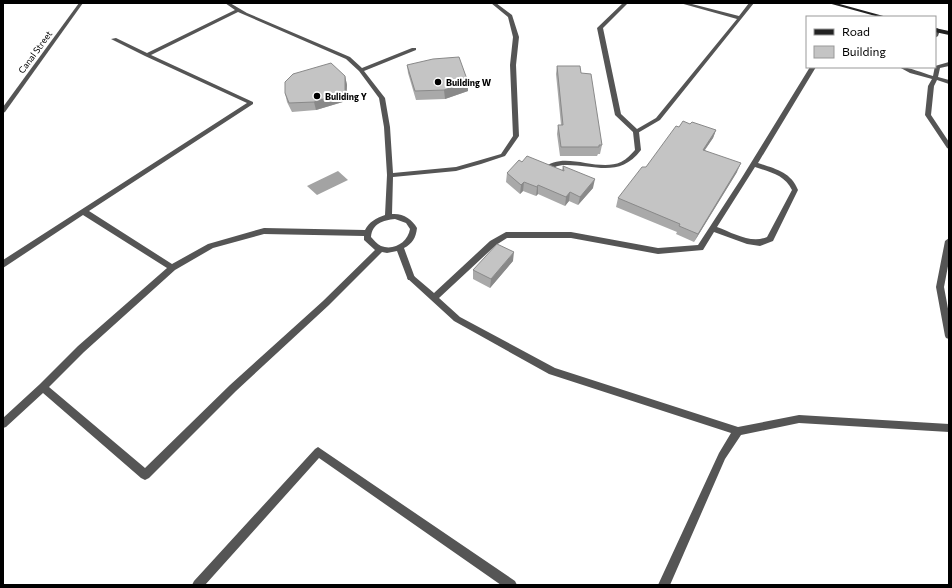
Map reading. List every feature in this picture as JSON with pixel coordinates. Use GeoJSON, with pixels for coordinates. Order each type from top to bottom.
{"type":"FeatureCollection","features":[{"type":"Feature","properties":{"kind":"main road"},"geometry":{"type":"LineString","coordinates":[[830,3],[881,16]]}},
{"type":"Feature","properties":{"kind":"main road"},"geometry":{"type":"LineString","coordinates":[[936,32],[949,33]]}},
{"type":"Feature","properties":{"kind":"street","name":"Canal Street"},"geometry":{"type":"LineString","coordinates":[[3,111],[81,3]]}},
{"type":"Feature","properties":{"kind":"street"},"geometry":{"type":"LineString","coordinates":[[227,3],[238,10],[348,58],[361,70],[382,98],[387,127],[390,175],[388,217]]}},
{"type":"Feature","properties":{"kind":"street"},"geometry":{"type":"LineString","coordinates":[[390,175],[456,169],[480,163],[502,155],[516,136],[513,65],[516,38],[510,16],[493,3]]}},
{"type":"Feature","properties":{"kind":"street"},"geometry":{"type":"LineString","coordinates":[[546,169],[563,163],[607,168],[632,160],[638,150],[636,132],[618,115],[600,28],[626,3]]}},
{"type":"Feature","properties":{"kind":"street"},"geometry":{"type":"LineString","coordinates":[[682,3],[740,18]]}},
{"type":"Feature","properties":{"kind":"street"},"geometry":{"type":"LineString","coordinates":[[636,132],[658,119],[752,3]]}},
{"type":"Feature","properties":{"kind":"street"},"geometry":{"type":"LineString","coordinates":[[147,55],[238,10]]}},
{"type":"Feature","properties":{"kind":"street"},"geometry":{"type":"LineString","coordinates":[[3,265],[5,262],[83,211],[251,103],[114,39]]}},
{"type":"Feature","properties":{"kind":"street"},"geometry":{"type":"LineString","coordinates":[[361,70],[414,49]]}},
{"type":"Feature","properties":{"kind":"street"},"geometry":{"type":"LineString","coordinates":[[936,66],[949,64]]}},
{"type":"Feature","properties":{"kind":"street"},"geometry":{"type":"LineString","coordinates":[[434,298],[493,243],[506,235],[571,235],[658,251],[700,248],[812,68]]}},
{"type":"Feature","properties":{"kind":"street"},"geometry":{"type":"LineString","coordinates":[[904,68],[912,72],[949,82]]}},
{"type":"Feature","properties":{"kind":"street"},"geometry":{"type":"LineString","coordinates":[[936,68],[935,78],[931,86],[928,116],[949,147]]}},
{"type":"Feature","properties":{"kind":"street"},"geometry":{"type":"LineString","coordinates":[[712,228],[747,241],[760,243],[770,239],[795,190],[793,183],[786,176],[753,164]]}},
{"type":"Feature","properties":{"kind":"street"},"geometry":{"type":"LineString","coordinates":[[83,211],[172,268]]}},
{"type":"Feature","properties":{"kind":"street"},"geometry":{"type":"LineString","coordinates":[[388,217],[403,218],[413,225],[414,235],[411,241],[400,248],[387,250],[380,249],[370,243],[367,238],[367,233],[374,222],[388,217]]}},
{"type":"Feature","properties":{"kind":"street"},"geometry":{"type":"LineString","coordinates":[[3,424],[81,349],[172,268],[211,246],[264,231],[367,233]]}},
{"type":"Feature","properties":{"kind":"street"},"geometry":{"type":"LineString","coordinates":[[949,241],[940,287],[949,336]]}},
{"type":"Feature","properties":{"kind":"street"},"geometry":{"type":"LineString","coordinates":[[400,248],[411,278],[457,319],[552,371],[738,431],[799,419],[949,428]]}},
{"type":"Feature","properties":{"kind":"street"},"geometry":{"type":"LineString","coordinates":[[43,387],[145,475],[233,388],[326,303],[380,249]]}},
{"type":"Feature","properties":{"kind":"street"},"geometry":{"type":"LineString","coordinates":[[664,585],[722,456],[738,431]]}},
{"type":"Feature","properties":{"kind":"street"},"geometry":{"type":"LineString","coordinates":[[198,585],[318,452],[510,585]]}},
{"type":"Feature","properties":{"kind":"shaded area"},"geometry":{"type":"Polygon","coordinates":[[[338,171],[348,180],[317,195],[307,186],[338,171]]]}},
{"type":"Feature","properties":{"kind":"building","name":"Building W"},"geometry":{"type":"Polygon","coordinates":[[[459,57],[468,82],[444,90],[415,91],[407,65],[433,59],[459,57]]]}},
{"type":"Feature","properties":{"kind":"building","name":"Buliding Y"},"geometry":{"type":"Polygon","coordinates":[[[331,63],[345,76],[345,92],[314,102],[289,103],[285,93],[285,82],[293,74],[331,63]]]}},
{"type":"Feature","properties":{"kind":"building"},"geometry":{"type":"Polygon","coordinates":[[[557,66],[580,66],[581,73],[591,74],[602,145],[599,145],[599,147],[561,147],[558,125],[563,125],[557,66]]]}},
{"type":"Feature","properties":{"kind":"building"},"geometry":{"type":"Polygon","coordinates":[[[683,121],[690,124],[692,122],[716,130],[703,150],[741,163],[698,234],[679,226],[680,224],[618,198],[642,167],[646,167],[676,126],[679,127],[683,121]]]}},
{"type":"Feature","properties":{"kind":"building"},"geometry":{"type":"Polygon","coordinates":[[[527,156],[564,171],[563,166],[595,179],[580,197],[570,192],[566,197],[538,185],[537,187],[524,182],[521,185],[507,173],[519,160],[522,162],[527,156]]]}},
{"type":"Feature","properties":{"kind":"building"},"geometry":{"type":"Polygon","coordinates":[[[497,244],[514,252],[491,279],[473,270],[497,244]]]}},
{"type":"Feature","properties":{"kind":"place","name":"Building W"},"geometry":{"type":"Point","coordinates":[438,82]}},
{"type":"Feature","properties":{"kind":"place","name":"Buliding Y"},"geometry":{"type":"Point","coordinates":[317,96]}}]}
